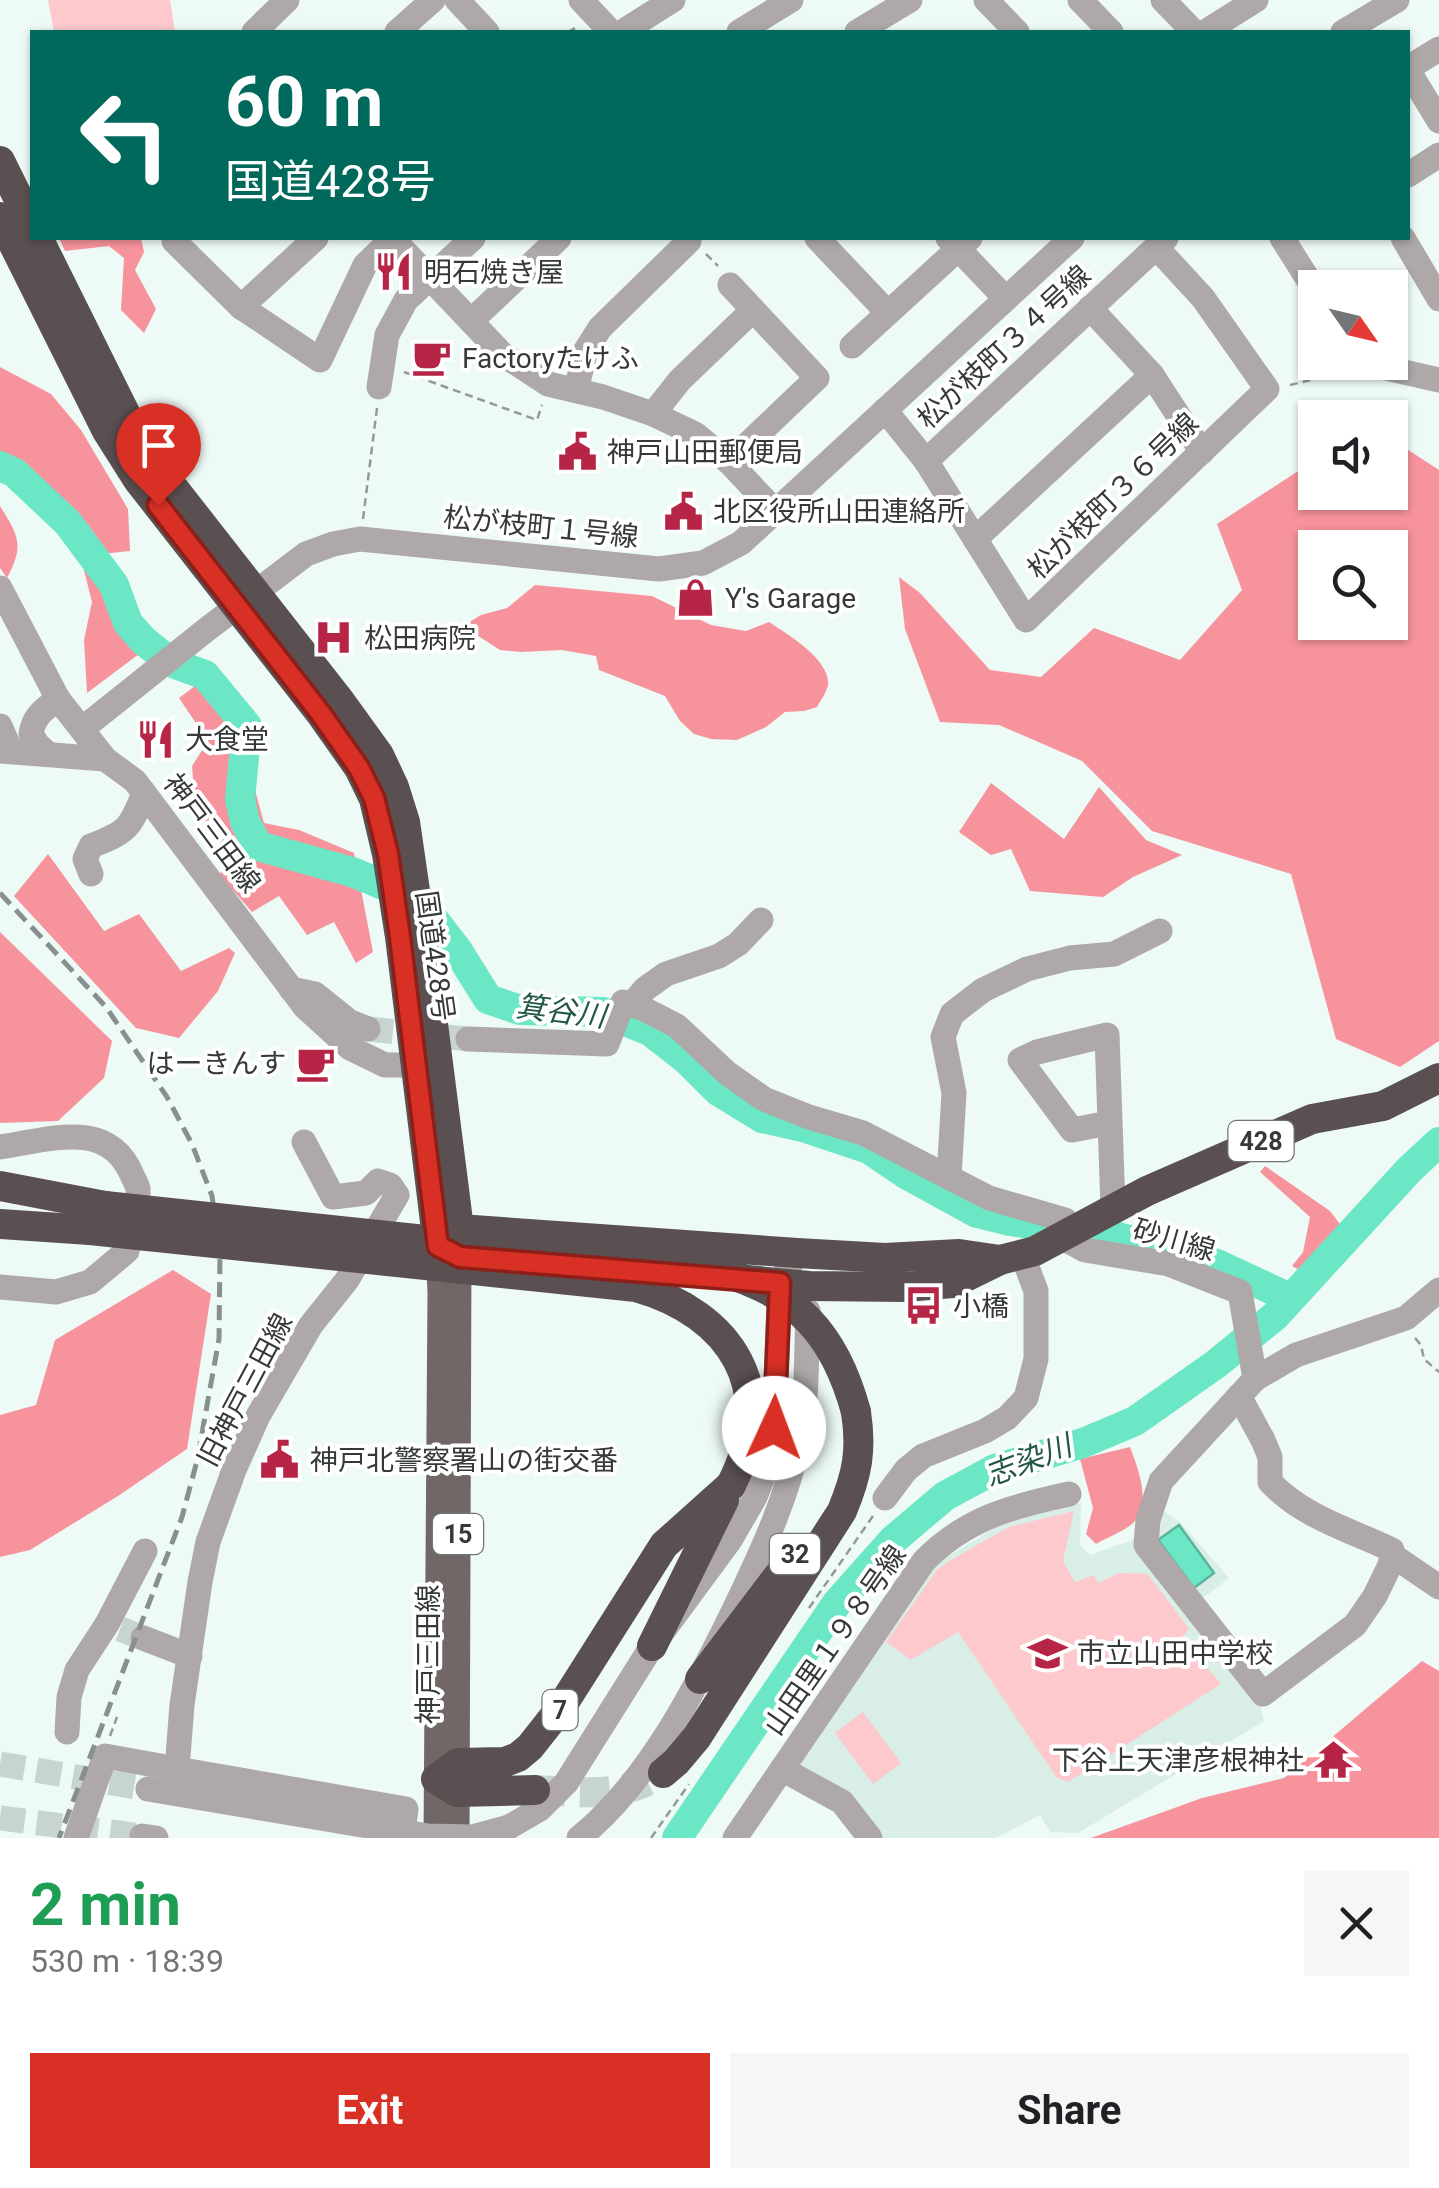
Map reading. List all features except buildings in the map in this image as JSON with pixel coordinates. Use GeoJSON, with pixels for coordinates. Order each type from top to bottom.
{"type":"FeatureCollection","features":[{"type":"Feature","properties":{"kind":"highway"},"geometry":{"type":"LineString","coordinates":[[0,161],[30,222]]}},
{"type":"Feature","properties":{"kind":"highway","name":"国道428号"},"geometry":{"type":"LineString","coordinates":[[0,217],[108,431],[138,480],[340,701],[379,755],[394,787],[404,822],[400,861],[452,1244]]}},
{"type":"Feature","properties":{"kind":"highway","name":"国道428号"},"geometry":{"type":"LineString","coordinates":[[39,240],[138,435],[246,599]]}},
{"type":"Feature","properties":{"kind":"highway","name":"国道428号"},"geometry":{"type":"LineString","coordinates":[[412,945],[416,1065],[452,1244]]}},
{"type":"Feature","properties":{"kind":"highway","name":"428"},"geometry":{"type":"LineString","coordinates":[[452,1244],[794,1284],[906,1287],[953,1283],[1011,1257],[1035,1251],[1146,1191],[1312,1120],[1383,1106],[1439,1078]]}},
{"type":"Feature","properties":{"kind":"highway","name":"7"},"geometry":{"type":"LineString","coordinates":[[0,1186],[94,1213],[730,1274],[763,1286],[815,1327],[841,1366],[856,1412]]}},
{"type":"Feature","properties":{"kind":"highway","name":"7"},"geometry":{"type":"LineString","coordinates":[[0,1199],[636,1287],[698,1315],[730,1348],[740,1366],[752,1407],[751,1426],[740,1467],[652,1646]]}},
{"type":"Feature","properties":{"kind":"highway","name":"7"},"geometry":{"type":"LineString","coordinates":[[0,1227],[94,1213]]}},
{"type":"Feature","properties":{"kind":"highway"},"geometry":{"type":"LineString","coordinates":[[452,1244],[884,1258],[959,1254],[1011,1257]]}},
{"type":"Feature","properties":{"kind":"highway"},"geometry":{"type":"LineString","coordinates":[[662,1773],[696,1736],[842,1511],[860,1455],[856,1412]]}},
{"type":"Feature","properties":{"kind":"highway","name":"32"},"geometry":{"type":"LineString","coordinates":[[700,1678],[826,1507],[842,1476],[856,1412]]}},
{"type":"Feature","properties":{"kind":"highway","name":"7"},"geometry":{"type":"LineString","coordinates":[[445,1797],[530,1748],[570,1693],[664,1545],[732,1484]]}},
{"type":"Feature","properties":{"kind":"highway"},"geometry":{"type":"LineString","coordinates":[[445,1797],[535,1790]]}},
{"type":"Feature","properties":{"kind":"main road","name":"神戸三田線"},"geometry":{"type":"LineString","coordinates":[[452,1244],[440,1292],[445,1797],[456,1838]]}},
{"type":"Feature","properties":{"kind":"street"},"geometry":{"type":"LineString","coordinates":[[399,30],[432,0]]}},
{"type":"Feature","properties":{"kind":"street"},"geometry":{"type":"LineString","coordinates":[[457,0],[485,30]]}},
{"type":"Feature","properties":{"kind":"street"},"geometry":{"type":"LineString","coordinates":[[581,0],[609,30]]}},
{"type":"Feature","properties":{"kind":"street"},"geometry":{"type":"LineString","coordinates":[[625,30],[673,0]]}},
{"type":"Feature","properties":{"kind":"street"},"geometry":{"type":"LineString","coordinates":[[750,30],[791,0]]}},
{"type":"Feature","properties":{"kind":"street"},"geometry":{"type":"LineString","coordinates":[[875,28],[910,0]]}},
{"type":"Feature","properties":{"kind":"street"},"geometry":{"type":"LineString","coordinates":[[986,0],[1015,30]]}},
{"type":"Feature","properties":{"kind":"street"},"geometry":{"type":"LineString","coordinates":[[1080,0],[1109,30]]}},
{"type":"Feature","properties":{"kind":"street"},"geometry":{"type":"LineString","coordinates":[[1163,0],[1192,30]]}},
{"type":"Feature","properties":{"kind":"street"},"geometry":{"type":"LineString","coordinates":[[1208,30],[1256,0]]}},
{"type":"Feature","properties":{"kind":"street"},"geometry":{"type":"LineString","coordinates":[[1345,30],[1364,8],[1397,0]]}},
{"type":"Feature","properties":{"kind":"street"},"geometry":{"type":"LineString","coordinates":[[256,30],[276,3]]}},
{"type":"Feature","properties":{"kind":"street"},"geometry":{"type":"LineString","coordinates":[[1410,68],[1439,48]]}},
{"type":"Feature","properties":{"kind":"street"},"geometry":{"type":"LineString","coordinates":[[1410,72],[1439,121]]}},
{"type":"Feature","properties":{"kind":"street"},"geometry":{"type":"LineString","coordinates":[[1410,174],[1439,155]]}},
{"type":"Feature","properties":{"kind":"street"},"geometry":{"type":"LineString","coordinates":[[175,240],[241,307],[320,360],[365,265],[390,240]]}},
{"type":"Feature","properties":{"kind":"street"},"geometry":{"type":"LineString","coordinates":[[241,307],[314,240]]}},
{"type":"Feature","properties":{"kind":"street"},"geometry":{"type":"LineString","coordinates":[[394,240],[502,354],[548,384],[653,414],[695,434],[729,462],[775,511]]}},
{"type":"Feature","properties":{"kind":"street"},"geometry":{"type":"LineString","coordinates":[[381,376],[387,335],[406,300],[472,240]]}},
{"type":"Feature","properties":{"kind":"street"},"geometry":{"type":"LineString","coordinates":[[471,321],[557,240]]}},
{"type":"Feature","properties":{"kind":"street"},"geometry":{"type":"LineString","coordinates":[[576,390],[586,350],[600,328],[687,240]]}},
{"type":"Feature","properties":{"kind":"street"},"geometry":{"type":"LineString","coordinates":[[819,240],[888,313]]}},
{"type":"Feature","properties":{"kind":"street","name":"松が枝町１号線"},"geometry":{"type":"LineString","coordinates":[[90,722],[306,554],[333,544],[360,539],[659,569],[703,562],[741,543],[1070,240]]}},
{"type":"Feature","properties":{"kind":"street"},"geometry":{"type":"LineString","coordinates":[[1283,240],[1302,270]]}},
{"type":"Feature","properties":{"kind":"street"},"geometry":{"type":"LineString","coordinates":[[1404,240],[1435,281]]}},
{"type":"Feature","properties":{"kind":"street"},"geometry":{"type":"LineString","coordinates":[[852,346],[959,241],[1006,299]]}},
{"type":"Feature","properties":{"kind":"street"},"geometry":{"type":"LineString","coordinates":[[1161,242],[1268,390]]}},
{"type":"Feature","properties":{"kind":"street","name":"松が枝町３４号線"},"geometry":{"type":"LineString","coordinates":[[926,461],[1161,242]]}},
{"type":"Feature","properties":{"kind":"street"},"geometry":{"type":"LineString","coordinates":[[729,462],[817,378],[730,285]]}},
{"type":"Feature","properties":{"kind":"street"},"geometry":{"type":"LineString","coordinates":[[1090,308],[1152,376],[1202,452]]}},
{"type":"Feature","properties":{"kind":"street"},"geometry":{"type":"LineString","coordinates":[[653,414],[680,380],[753,310]]}},
{"type":"Feature","properties":{"kind":"street"},"geometry":{"type":"LineString","coordinates":[[1408,373],[1439,380]]}},
{"type":"Feature","properties":{"kind":"street"},"geometry":{"type":"LineString","coordinates":[[974,539],[1152,376]]}},
{"type":"Feature","properties":{"kind":"street","name":"松が枝町３６号線"},"geometry":{"type":"LineString","coordinates":[[885,410],[926,461],[1026,620],[1268,390]]}},
{"type":"Feature","properties":{"kind":"street","name":"神戸三田線"},"geometry":{"type":"LineString","coordinates":[[0,588],[58,700],[90,722],[104,758],[135,781],[305,1008],[350,1048],[386,1065],[416,1065]]}},
{"type":"Feature","properties":{"kind":"street"},"geometry":{"type":"LineString","coordinates":[[48,754],[30,734],[41,711],[58,700]]}},
{"type":"Feature","properties":{"kind":"street"},"geometry":{"type":"LineString","coordinates":[[0,726],[5,751],[104,758]]}},
{"type":"Feature","properties":{"kind":"street"},"geometry":{"type":"LineString","coordinates":[[90,874],[84,859],[91,846],[117,835],[132,822],[144,793]]}},
{"type":"Feature","properties":{"kind":"street"},"geometry":{"type":"LineString","coordinates":[[468,1038],[607,1044],[626,1007],[645,989],[666,974],[719,956],[762,920]]}},
{"type":"Feature","properties":{"kind":"street"},"geometry":{"type":"LineString","coordinates":[[949,1176],[954,1093],[943,1037],[952,1014],[983,990],[1027,969],[1070,958],[1114,954],[1160,932]]}},
{"type":"Feature","properties":{"kind":"street"},"geometry":{"type":"LineString","coordinates":[[291,989],[315,994],[350,1022],[368,1029]]}},
{"type":"Feature","properties":{"kind":"street"},"geometry":{"type":"LineString","coordinates":[[626,1007],[642,1008],[677,1026],[727,1073],[764,1099],[863,1132],[989,1198],[1077,1227],[1109,1123]]}},
{"type":"Feature","properties":{"kind":"street"},"geometry":{"type":"LineString","coordinates":[[0,1146],[96,1138],[126,1160],[138,1190],[127,1251],[90,1282],[56,1292],[0,1287]]}},
{"type":"Feature","properties":{"kind":"street","name":"旧神戸三田線"},"geometry":{"type":"LineString","coordinates":[[178,1769],[182,1705],[208,1542],[234,1470],[258,1416],[311,1325],[347,1280],[397,1195],[390,1185],[378,1181],[366,1193],[333,1197],[304,1142]]}},
{"type":"Feature","properties":{"kind":"street"},"geometry":{"type":"LineString","coordinates":[[132,1220],[192,1226]]}},
{"type":"Feature","properties":{"kind":"street","name":"砂川線"},"geometry":{"type":"LineString","coordinates":[[1077,1227],[1085,1250],[1169,1264],[1240,1292],[1249,1384],[1270,1457],[1270,1482],[1321,1518],[1392,1550],[1392,1555]]}},
{"type":"Feature","properties":{"kind":"street"},"geometry":{"type":"LineString","coordinates":[[228,1230],[369,1244],[452,1244]]}},
{"type":"Feature","properties":{"kind":"street","name":"32"},"geometry":{"type":"LineString","coordinates":[[148,1789],[428,1836],[472,1836],[509,1827],[540,1809],[566,1783],[652,1646],[730,1540],[754,1496],[770,1451],[797,1253]]}},
{"type":"Feature","properties":{"kind":"street"},"geometry":{"type":"LineString","coordinates":[[885,1498],[906,1470],[923,1456],[985,1431],[1007,1418],[1026,1398],[1036,1360],[1036,1291],[1011,1257]]}},
{"type":"Feature","properties":{"kind":"street","name":"32"},"geometry":{"type":"LineString","coordinates":[[579,1838],[632,1782],[700,1678],[767,1540],[792,1470],[804,1404],[794,1284]]}},
{"type":"Feature","properties":{"kind":"street"},"geometry":{"type":"LineString","coordinates":[[1439,1290],[1406,1318],[1296,1356],[1249,1384],[1161,1481],[1148,1520],[1146,1545],[1264,1694],[1356,1625],[1375,1596],[1392,1555],[1439,1587]]}},
{"type":"Feature","properties":{"kind":"street","name":"山田里１９８号線"},"geometry":{"type":"LineString","coordinates":[[735,1838],[924,1561],[944,1541],[979,1521],[1016,1505],[1069,1494]]}},
{"type":"Feature","properties":{"kind":"street"},"geometry":{"type":"LineString","coordinates":[[67,1732],[69,1698],[77,1670],[123,1630],[145,1551]]}},
{"type":"Feature","properties":{"kind":"street"},"geometry":{"type":"LineString","coordinates":[[123,1630],[190,1656]]}},
{"type":"Feature","properties":{"kind":"street"},"geometry":{"type":"LineString","coordinates":[[76,1838],[106,1751],[178,1769],[406,1809],[445,1797]]}},
{"type":"Feature","properties":{"kind":"street"},"geometry":{"type":"LineString","coordinates":[[782,1769],[842,1802],[870,1838]]}},
{"type":"Feature","properties":{"kind":"street"},"geometry":{"type":"LineString","coordinates":[[402,1838],[406,1809]]}},
{"type":"Feature","properties":{"kind":"path"},"geometry":{"type":"LineString","coordinates":[[689,240],[726,275],[730,285]]}},
{"type":"Feature","properties":{"kind":"path"},"geometry":{"type":"LineString","coordinates":[[360,539],[381,376],[537,420],[548,384]]}},
{"type":"Feature","properties":{"kind":"path"},"geometry":{"type":"LineString","coordinates":[[1268,390],[1311,380]]}},
{"type":"Feature","properties":{"kind":"path"},"geometry":{"type":"LineString","coordinates":[[1397,1321],[1422,1345],[1424,1358],[1439,1372]]}},
{"type":"Feature","properties":{"kind":"path"},"geometry":{"type":"LineString","coordinates":[[106,1751],[116,1717]]}},
{"type":"Feature","properties":{"kind":"shaded area"},"geometry":{"type":"Polygon","coordinates":[[[48,0],[170,0],[175,30],[54,30],[48,0]]]}},
{"type":"Feature","properties":{"kind":"shaded area"},"geometry":{"type":"Polygon","coordinates":[[[60,240],[141,240],[144,252],[135,270],[156,309],[144,333],[121,310],[124,258],[109,246],[65,251],[60,240]]]}},
{"type":"Feature","properties":{"kind":"shaded area"},"geometry":{"type":"Polygon","coordinates":[[[0,367],[51,394],[81,430],[128,509],[130,551],[101,554],[105,581],[126,635],[143,651],[87,693],[84,640],[92,602],[73,512],[37,477],[0,483],[0,367]]]}},
{"type":"Feature","properties":{"kind":"shaded area"},"geometry":{"type":"Polygon","coordinates":[[[1408,450],[1439,470],[1439,1041],[1400,1067],[1336,1039],[1291,874],[1152,831],[1082,761],[999,725],[940,722],[905,629],[899,577],[920,593],[990,670],[1041,677],[1094,628],[1180,660],[1242,590],[1217,524],[1298,471],[1298,510],[1408,510],[1408,450]]]}},
{"type":"Feature","properties":{"kind":"shaded area"},"geometry":{"type":"Polygon","coordinates":[[[0,506],[17,540],[16,557],[7,578],[0,568],[0,506]]]}},
{"type":"Feature","properties":{"kind":"shaded area"},"geometry":{"type":"Polygon","coordinates":[[[535,585],[652,596],[711,625],[746,631],[769,622],[823,666],[827,688],[817,707],[785,712],[766,727],[737,740],[694,734],[680,721],[665,696],[599,670],[596,656],[562,650],[500,650],[463,626],[481,615],[507,608],[535,585]]]}},
{"type":"Feature","properties":{"kind":"shaded area"},"geometry":{"type":"Polygon","coordinates":[[[199,683],[232,734],[255,740],[253,783],[264,823],[299,830],[354,853],[373,952],[356,963],[334,922],[307,935],[279,896],[252,912],[219,874],[233,862],[195,805],[192,766],[208,741],[179,698],[199,683]]]}},
{"type":"Feature","properties":{"kind":"shaded area"},"geometry":{"type":"Polygon","coordinates":[[[991,783],[1064,839],[1099,787],[1146,840],[1182,855],[1133,877],[1103,897],[1030,891],[1011,849],[991,855],[959,832],[991,783]]]}},
{"type":"Feature","properties":{"kind":"shaded area"},"geometry":{"type":"Polygon","coordinates":[[[48,854],[104,931],[139,914],[181,971],[229,948],[235,953],[218,991],[179,1038],[136,1028],[14,896],[48,854]]]}},
{"type":"Feature","properties":{"kind":"shaded area"},"geometry":{"type":"Polygon","coordinates":[[[0,932],[112,1041],[104,1078],[58,1121],[0,1123],[0,932]]]}},
{"type":"Feature","properties":{"kind":"shaded area"},"geometry":{"type":"Polygon","coordinates":[[[1265,1166],[1330,1211],[1340,1224],[1305,1273],[1292,1266],[1303,1252],[1310,1217],[1260,1172],[1265,1166]]]}},
{"type":"Feature","properties":{"kind":"shaded area"},"geometry":{"type":"Polygon","coordinates":[[[173,1270],[211,1294],[187,1449],[30,1550],[0,1557],[0,1415],[36,1405],[55,1340],[173,1270]]]}},
{"type":"Feature","properties":{"kind":"shaded area"},"geometry":{"type":"Polygon","coordinates":[[[1130,1447],[1142,1487],[1142,1507],[1132,1524],[1096,1544],[1086,1534],[1093,1508],[1080,1459],[1130,1447]]]}},
{"type":"Feature","properties":{"kind":"shaded area","name":"市立山田中学校"},"geometry":{"type":"Polygon","coordinates":[[[1081,1503],[1080,1545],[1090,1555],[1130,1541],[1165,1512],[1180,1522],[1229,1578],[1185,1612],[1258,1695],[1264,1721],[1078,1833],[1050,1832],[1040,1815],[996,1838],[877,1838],[799,1765],[931,1567],[1006,1521],[1081,1503]]]}},
{"type":"Feature","properties":{"kind":"shaded area"},"geometry":{"type":"Polygon","coordinates":[[[1074,1511],[1063,1561],[1075,1582],[1094,1575],[1099,1583],[1119,1573],[1148,1574],[1189,1629],[1181,1638],[1221,1684],[1068,1782],[1057,1778],[958,1632],[911,1660],[886,1642],[937,1570],[951,1560],[1009,1527],[1074,1511]]]}},
{"type":"Feature","properties":{"kind":"shaded area"},"geometry":{"type":"Polygon","coordinates":[[[1179,1525],[1214,1573],[1194,1588],[1158,1540],[1179,1525]]]}},
{"type":"Feature","properties":{"kind":"shaded area"},"geometry":{"type":"Polygon","coordinates":[[[1422,1661],[1439,1671],[1439,1838],[1091,1838],[1202,1798],[1284,1778],[1422,1661]]]}},
{"type":"Feature","properties":{"kind":"shaded area"},"geometry":{"type":"Polygon","coordinates":[[[863,1712],[901,1763],[873,1784],[835,1733],[863,1712]]]}},
{"type":"Feature","properties":{"kind":"waterway","name":"箕谷川"},"geometry":{"type":"LineString","coordinates":[[0,466],[15,473],[68,523],[114,585],[128,623],[143,640],[170,662],[205,675],[247,726],[240,799],[245,822],[258,846],[352,872],[423,901],[488,999],[520,1010],[603,1012],[650,1031],[718,1091],[762,1118],[869,1149],[977,1213],[1114,1236],[1217,1264],[1290,1298]]}},
{"type":"Feature","properties":{"kind":"waterway","name":"志染川"},"geometry":{"type":"LineString","coordinates":[[677,1838],[837,1603],[893,1540],[945,1496],[995,1469],[1083,1443],[1135,1421],[1216,1364],[1275,1316],[1439,1142]]}},
{"type":"Feature","properties":{"kind":"tunnel"},"geometry":{"type":"LineString","coordinates":[[368,1029],[468,1039]]}},
{"type":"Feature","properties":{"kind":"tunnel"},"geometry":{"type":"LineString","coordinates":[[120,1629],[143,1638]]}},
{"type":"Feature","properties":{"kind":"tunnel"},"geometry":{"type":"LineString","coordinates":[[0,1764],[148,1789]]}},
{"type":"Feature","properties":{"kind":"tunnel"},"geometry":{"type":"LineString","coordinates":[[535,1790],[607,1792],[647,1781]]}},
{"type":"Feature","properties":{"kind":"tunnel"},"geometry":{"type":"LineString","coordinates":[[0,1818],[142,1836]]}},
{"type":"Feature","properties":{"kind":"railway"},"geometry":{"type":"LineString","coordinates":[[0,893],[106,1007],[167,1097],[192,1144],[212,1196],[220,1253],[219,1339],[197,1461],[182,1517],[59,1838]]}},
{"type":"Feature","properties":{"kind":"place","name":"明石焼き屋"},"geometry":{"type":"Point","coordinates":[394,272]}},
{"type":"Feature","properties":{"kind":"place","name":"Factoryたけふ"},"geometry":{"type":"Point","coordinates":[432,358]}},
{"type":"Feature","properties":{"kind":"place","name":"神戸山田郵便局"},"geometry":{"type":"Point","coordinates":[577,452]}},
{"type":"Feature","properties":{"kind":"place","name":"北区役所山田連絡所"},"geometry":{"type":"Point","coordinates":[683,511]}},
{"type":"Feature","properties":{"kind":"place","name":"Y's Garage"},"geometry":{"type":"Point","coordinates":[695,598]}},
{"type":"Feature","properties":{"kind":"place","name":"松田病院"},"geometry":{"type":"Point","coordinates":[334,638]}},
{"type":"Feature","properties":{"kind":"place","name":"大食堂"},"geometry":{"type":"Point","coordinates":[155,739]}},
{"type":"Feature","properties":{"kind":"place","name":"はーきんす"},"geometry":{"type":"Point","coordinates":[316,1063]}},
{"type":"Feature","properties":{"kind":"place","name":"小橋"},"geometry":{"type":"Point","coordinates":[923,1306]}},
{"type":"Feature","properties":{"kind":"place","name":"神戸北警察署山の街交番"},"geometry":{"type":"Point","coordinates":[280,1460]}},
{"type":"Feature","properties":{"kind":"place","name":"市立山田中学校"},"geometry":{"type":"Point","coordinates":[1047,1653]}},
{"type":"Feature","properties":{"kind":"place","name":"下谷上天津彦根神社"},"geometry":{"type":"Point","coordinates":[1334,1760]}},
{"type":"Feature","properties":{"kind":"route"},"geometry":{"type":"LineString","coordinates":[[158,505],[321,714],[359,768],[374,798],[388,854],[400,937],[438,1246],[460,1257],[780,1283],[774,1428]]}}]}
